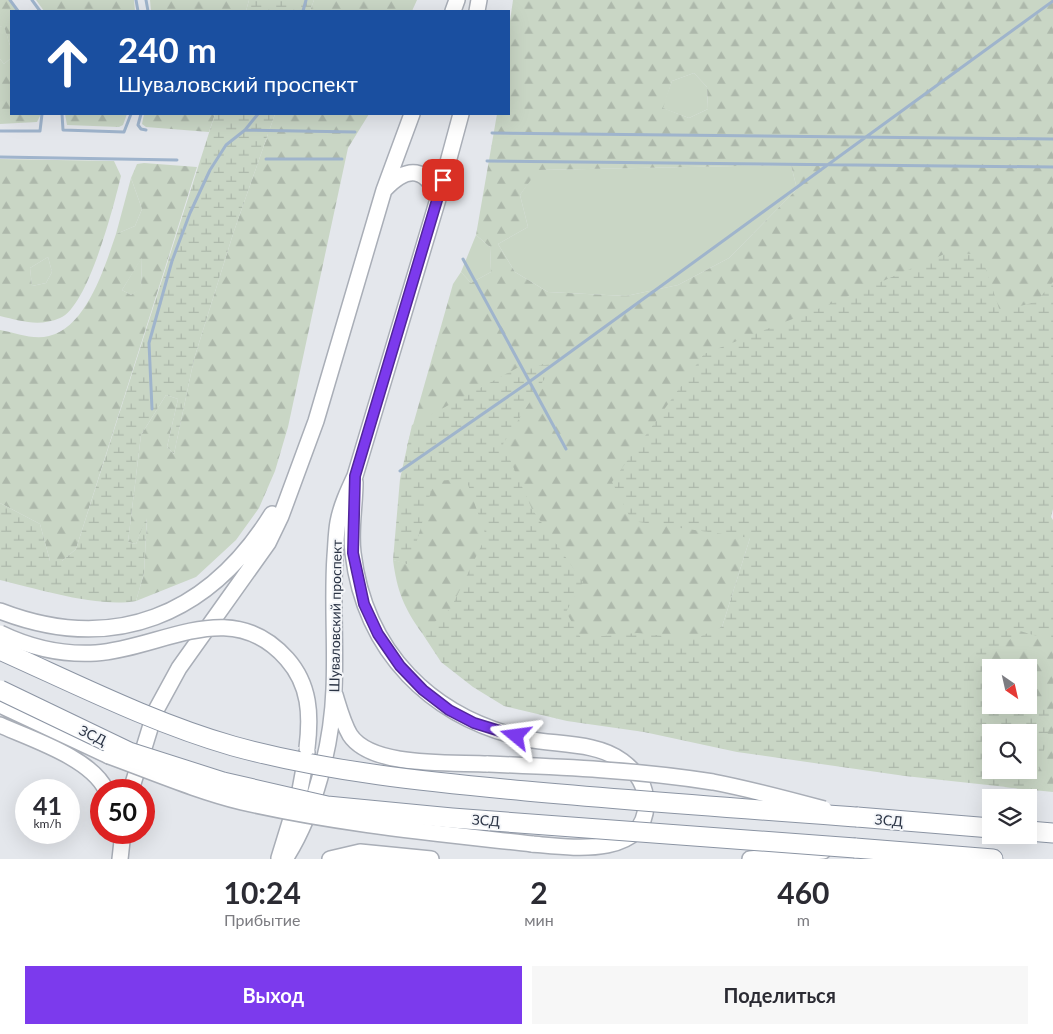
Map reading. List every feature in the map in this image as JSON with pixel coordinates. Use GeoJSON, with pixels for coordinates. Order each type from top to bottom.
{"type":"FeatureCollection","features":[{"type":"Feature","properties":{"kind":"highway","name":"ЗСД"},"geometry":{"type":"LineString","coordinates":[[0,650],[143,714],[233,745],[329,766],[453,784],[982,827]]}},
{"type":"Feature","properties":{"kind":"highway","name":"ЗСД"},"geometry":{"type":"LineString","coordinates":[[0,690],[129,752],[223,782],[318,804],[452,818],[993,859]]}},
{"type":"Feature","properties":{"kind":"highway"},"geometry":{"type":"LineString","coordinates":[[1037,832],[1053,833]]}},
{"type":"Feature","properties":{"kind":"main road"},"geometry":{"type":"LineString","coordinates":[[133,779],[159,704],[179,668],[268,543],[281,516],[316,421],[384,190],[412,115]]}},
{"type":"Feature","properties":{"kind":"main road","name":"Шуваловский проспект"},"geometry":{"type":"LineString","coordinates":[[285,859],[298,839],[315,795],[324,757],[334,690],[334,579],[337,523],[343,502],[355,476],[438,199],[461,115]]}},
{"type":"Feature","properties":{"kind":"main road"},"geometry":{"type":"LineString","coordinates":[[384,190],[395,179],[406,173],[416,172],[426,178],[434,187],[438,199]]}},
{"type":"Feature","properties":{"kind":"main road"},"geometry":{"type":"LineString","coordinates":[[0,705],[109,756],[185,784],[240,801],[317,817],[383,827],[532,844],[604,848],[618,844],[630,836],[640,825],[645,811],[643,784],[634,771],[619,759],[601,751],[529,739],[474,723],[449,710],[423,690],[400,666],[378,634],[364,604],[358,579],[353,553],[355,476]]}},
{"type":"Feature","properties":{"kind":"main road"},"geometry":{"type":"LineString","coordinates":[[0,611],[40,624],[76,630],[108,629],[140,622],[172,610],[202,593],[229,571],[258,538],[288,493]]}},
{"type":"Feature","properties":{"kind":"main road"},"geometry":{"type":"LineString","coordinates":[[0,633],[39,647],[67,652],[97,653],[214,627],[238,628],[258,635],[276,647],[293,666],[304,686],[310,708],[308,748],[300,790],[278,859]]}},
{"type":"Feature","properties":{"kind":"main road"},"geometry":{"type":"LineString","coordinates":[[334,690],[342,718],[351,735],[365,750],[381,756],[403,760],[582,768],[704,781],[768,794],[857,817]]}},
{"type":"Feature","properties":{"kind":"main road"},"geometry":{"type":"LineString","coordinates":[[0,725],[74,759],[92,771],[98,779]]}},
{"type":"Feature","properties":{"kind":"main road"},"geometry":{"type":"LineString","coordinates":[[750,859],[854,848]]}},
{"type":"Feature","properties":{"kind":"main road"},"geometry":{"type":"LineString","coordinates":[[330,859],[360,852],[431,859]]}},
{"type":"Feature","properties":{"kind":"green space"},"geometry":{"type":"Polygon","coordinates":[[[0,0],[9,0],[16,10],[10,10],[10,46],[4,26],[0,27],[0,0]]]}},
{"type":"Feature","properties":{"kind":"green space"},"geometry":{"type":"Polygon","coordinates":[[[36,0],[134,0],[135,10],[43,10],[36,0]]]}},
{"type":"Feature","properties":{"kind":"green space"},"geometry":{"type":"Polygon","coordinates":[[[150,0],[249,0],[246,10],[151,10],[150,0]]]}},
{"type":"Feature","properties":{"kind":"green space"},"geometry":{"type":"Polygon","coordinates":[[[249,0],[314,0],[310,10],[246,10],[249,0]]]}},
{"type":"Feature","properties":{"kind":"green space"},"geometry":{"type":"Polygon","coordinates":[[[314,0],[417,0],[412,10],[310,10],[314,0]]]}},
{"type":"Feature","properties":{"kind":"green space"},"geometry":{"type":"Polygon","coordinates":[[[513,0],[1053,0],[1053,444],[750,538],[722,627],[715,665],[422,633],[410,615],[402,599],[393,560],[410,564],[407,446],[453,284],[461,272],[471,283],[491,272],[490,247],[476,235],[497,115],[510,115],[510,21],[513,0]],[[694,73],[672,81],[663,108],[689,118],[708,109],[707,87],[694,73]],[[791,165],[538,170],[520,195],[528,227],[498,244],[515,272],[548,292],[626,296],[678,285],[729,258],[797,189],[791,165]]]}},
{"type":"Feature","properties":{"kind":"green space"},"geometry":{"type":"Polygon","coordinates":[[[4,25],[10,46],[10,59],[4,64],[0,59],[0,27],[4,25]]]}},
{"type":"Feature","properties":{"kind":"green space"},"geometry":{"type":"Polygon","coordinates":[[[0,59],[4,64],[10,59],[10,115],[40,115],[37,122],[0,124],[0,59]]]}},
{"type":"Feature","properties":{"kind":"green space"},"geometry":{"type":"Polygon","coordinates":[[[694,73],[707,87],[708,109],[689,118],[662,108],[672,81],[694,73]]]}},
{"type":"Feature","properties":{"kind":"green space"},"geometry":{"type":"Polygon","coordinates":[[[65,115],[127,115],[123,125],[119,127],[67,125],[65,115]]]}},
{"type":"Feature","properties":{"kind":"green space"},"geometry":{"type":"Polygon","coordinates":[[[144,115],[215,115],[209,132],[146,127],[142,124],[144,115]]]}},
{"type":"Feature","properties":{"kind":"green space"},"geometry":{"type":"Polygon","coordinates":[[[215,115],[275,115],[234,231],[194,359],[174,454],[167,447],[178,399],[166,395],[141,435],[128,542],[136,544],[147,516],[144,573],[136,601],[104,602],[86,600],[0,580],[0,503],[40,524],[50,561],[62,561],[76,549],[215,115]]]}},
{"type":"Feature","properties":{"kind":"green space"},"geometry":{"type":"Polygon","coordinates":[[[275,115],[368,115],[348,148],[288,427],[275,471],[259,508],[236,540],[196,577],[136,601],[144,573],[147,518],[136,544],[128,542],[141,435],[166,395],[178,399],[167,447],[174,454],[194,359],[234,231],[275,115]]]}},
{"type":"Feature","properties":{"kind":"green space"},"geometry":{"type":"Polygon","coordinates":[[[0,159],[114,161],[121,176],[106,231],[90,276],[70,310],[60,318],[37,323],[0,316],[0,159]],[[48,257],[30,268],[32,286],[46,283],[52,272],[48,257]]]}},
{"type":"Feature","properties":{"kind":"green space"},"geometry":{"type":"Polygon","coordinates":[[[137,164],[197,167],[76,549],[62,561],[50,561],[40,524],[0,503],[0,330],[31,337],[43,337],[62,330],[74,321],[93,294],[116,234],[135,226],[142,209],[131,178],[137,164]],[[142,258],[122,290],[131,295],[141,288],[142,258]]]}},
{"type":"Feature","properties":{"kind":"green space"},"geometry":{"type":"Polygon","coordinates":[[[791,165],[797,189],[729,258],[678,285],[626,296],[548,292],[515,272],[498,244],[528,227],[520,195],[537,170],[791,165]]]}},
{"type":"Feature","properties":{"kind":"green space"},"geometry":{"type":"Polygon","coordinates":[[[131,178],[142,209],[135,226],[116,234],[131,178]]]}},
{"type":"Feature","properties":{"kind":"green space"},"geometry":{"type":"Polygon","coordinates":[[[476,235],[490,247],[491,272],[471,283],[461,272],[476,235]]]}},
{"type":"Feature","properties":{"kind":"green space"},"geometry":{"type":"Polygon","coordinates":[[[949,252],[981,255],[1000,311],[1036,302],[1053,282],[1053,509],[1051,517],[1053,520],[1053,641],[1020,631],[988,657],[988,659],[982,659],[982,714],[1038,714],[1038,709],[1052,710],[1046,743],[1037,776],[1037,724],[982,724],[982,779],[1036,779],[1033,789],[905,776],[737,752],[644,732],[567,721],[504,706],[473,687],[441,662],[422,633],[451,608],[486,536],[466,479],[434,481],[410,565],[393,560],[400,479],[412,425],[517,368],[554,364],[503,444],[532,509],[583,582],[566,612],[581,638],[637,633],[694,639],[722,627],[750,538],[632,521],[612,482],[704,354],[828,305],[949,252]]]}},
{"type":"Feature","properties":{"kind":"green space"},"geometry":{"type":"Polygon","coordinates":[[[48,257],[52,272],[46,283],[32,286],[30,268],[48,257]]]}},
{"type":"Feature","properties":{"kind":"green space"},"geometry":{"type":"Polygon","coordinates":[[[142,257],[141,289],[131,295],[122,290],[142,257]]]}},
{"type":"Feature","properties":{"kind":"green space"},"geometry":{"type":"Polygon","coordinates":[[[1053,596],[1053,792],[1004,787],[1016,779],[1037,779],[1037,724],[987,724],[954,661],[1053,596]]]}},
{"type":"Feature","properties":{"kind":"waterway"},"geometry":{"type":"LineString","coordinates":[[10,0],[17,10]]}},
{"type":"Feature","properties":{"kind":"waterway"},"geometry":{"type":"LineString","coordinates":[[32,0],[39,10]]}},
{"type":"Feature","properties":{"kind":"waterway"},"geometry":{"type":"LineString","coordinates":[[136,0],[138,10]]}},
{"type":"Feature","properties":{"kind":"waterway"},"geometry":{"type":"LineString","coordinates":[[146,0],[148,10]]}},
{"type":"Feature","properties":{"kind":"waterway"},"geometry":{"type":"LineString","coordinates":[[303,10],[306,0]]}},
{"type":"Feature","properties":{"kind":"waterway"},"geometry":{"type":"LineString","coordinates":[[400,471],[529,382],[1053,1]]}},
{"type":"Feature","properties":{"kind":"waterway"},"geometry":{"type":"LineString","coordinates":[[0,131],[40,131],[42,115]]}},
{"type":"Feature","properties":{"kind":"waterway"},"geometry":{"type":"LineString","coordinates":[[62,115],[63,130],[124,132],[131,115]]}},
{"type":"Feature","properties":{"kind":"waterway"},"geometry":{"type":"LineString","coordinates":[[141,115],[138,125],[141,129],[146,130]]}},
{"type":"Feature","properties":{"kind":"waterway"},"geometry":{"type":"LineString","coordinates":[[152,409],[149,343],[172,261],[190,213],[210,170],[226,145],[245,130],[257,115]]}},
{"type":"Feature","properties":{"kind":"waterway"},"geometry":{"type":"LineString","coordinates":[[245,130],[355,132]]}},
{"type":"Feature","properties":{"kind":"waterway"},"geometry":{"type":"LineString","coordinates":[[492,133],[1053,139]]}},
{"type":"Feature","properties":{"kind":"waterway"},"geometry":{"type":"LineString","coordinates":[[0,157],[177,160]]}},
{"type":"Feature","properties":{"kind":"waterway"},"geometry":{"type":"LineString","coordinates":[[266,159],[342,159]]}},
{"type":"Feature","properties":{"kind":"waterway"},"geometry":{"type":"LineString","coordinates":[[487,161],[1053,167]]}},
{"type":"Feature","properties":{"kind":"waterway"},"geometry":{"type":"LineString","coordinates":[[463,259],[566,449]]}},
{"type":"Feature","properties":{"kind":"route"},"geometry":{"type":"LineString","coordinates":[[443,180],[355,476],[352,526],[353,553],[364,604],[378,634],[400,666],[423,690],[449,710],[474,723],[516,736]]}}]}
